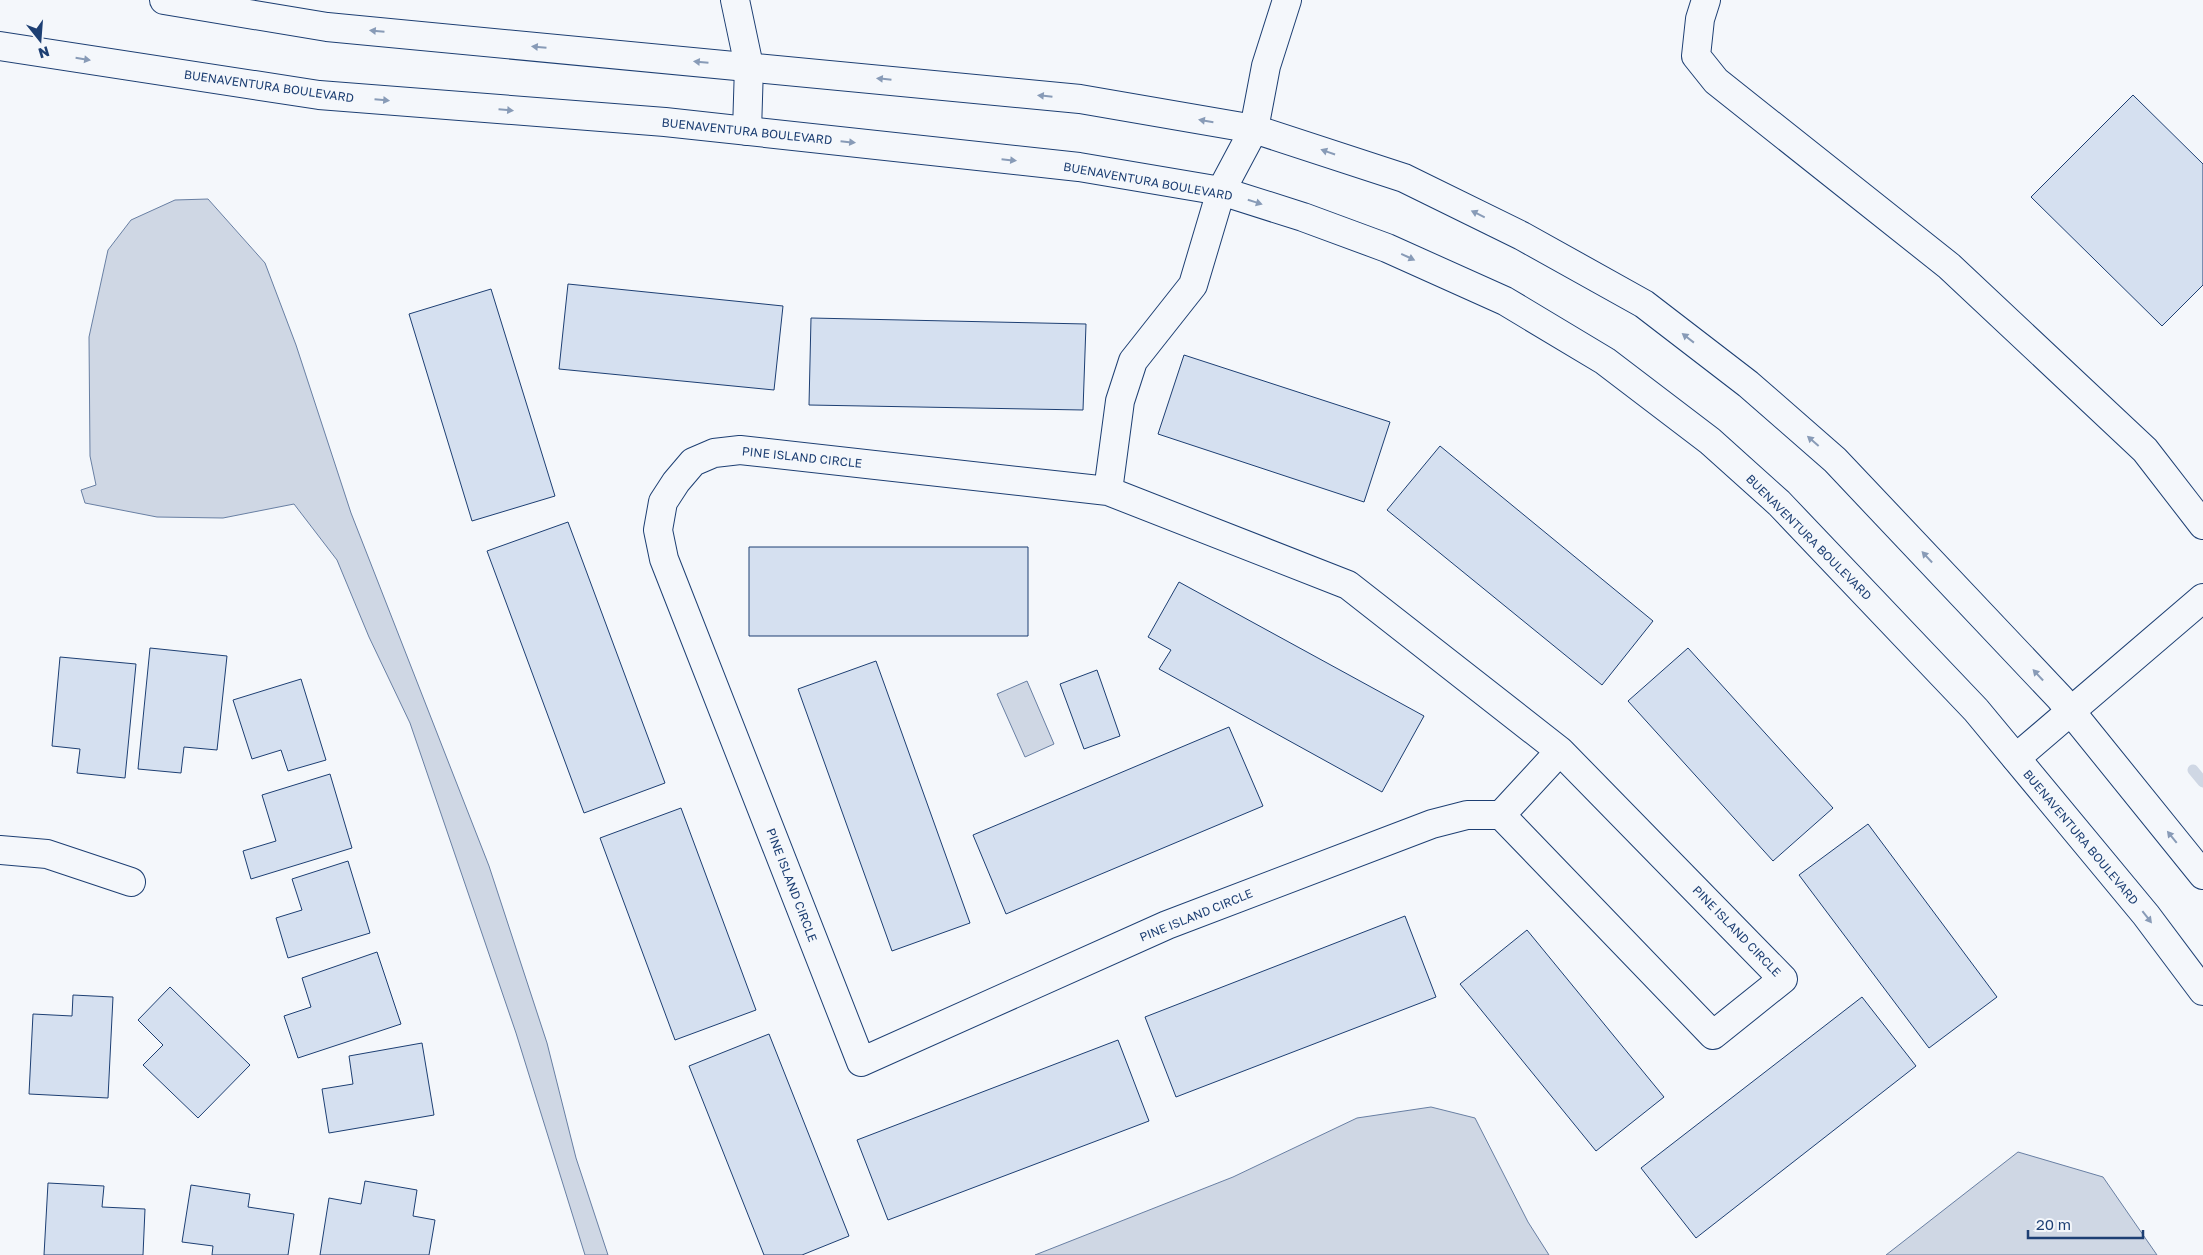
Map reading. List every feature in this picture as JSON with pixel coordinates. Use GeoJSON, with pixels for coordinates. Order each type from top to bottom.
{"type":"FeatureCollection","features":[{"type":"Feature","properties":{"kind":"main road"},"geometry":{"type":"LineString","coordinates":[[164,0],[327,27],[1080,99],[1254,129],[1404,178],[1522,236],[1644,304],[1748,384],[1835,460],[2071,712],[2203,875]]}},
{"type":"Feature","properties":{"kind":"main road"},"geometry":{"type":"LineString","coordinates":[[735,0],[749,66],[747,131]]}},
{"type":"Feature","properties":{"kind":"main road"},"geometry":{"type":"LineString","coordinates":[[1108,491],[1120,400],[1133,361],[1192,284],[1221,192],[1254,129],[1266,66],[1287,0]]}},
{"type":"Feature","properties":{"kind":"main road"},"geometry":{"type":"LineString","coordinates":[[1706,0],[1700,20],[1696,56],[1716,81],[1949,266],[2145,450],[2203,525]]}},
{"type":"Feature","properties":{"kind":"main road","name":"BUENAVENTURA BOULEVARD"},"geometry":{"type":"LineString","coordinates":[[0,46],[319,95],[665,122],[1079,168],[1221,192],[1303,217],[1387,248],[1505,302],[1605,361],[1710,441],[1779,503],[1976,710],[2146,915],[2203,991]]}},
{"type":"Feature","properties":{"kind":"main road","name":"PINE ISLAND CIRCLE"},"geometry":{"type":"LineString","coordinates":[[740,450],[1108,491],[1348,584],[1560,751],[1783,978],[1713,1035],[1501,815],[1467,815],[1432,824],[1176,921],[861,1062],[664,560],[658,530],[663,502],[693,462],[714,454],[740,450]]}},
{"type":"Feature","properties":{"kind":"main road"},"geometry":{"type":"LineString","coordinates":[[2016,758],[2203,598]]}},
{"type":"Feature","properties":{"kind":"main road"},"geometry":{"type":"LineString","coordinates":[[1501,815],[1560,751]]}},
{"type":"Feature","properties":{"kind":"main road"},"geometry":{"type":"LineString","coordinates":[[0,850],[47,854],[131,882]]}},
{"type":"Feature","properties":{"kind":"shaded area"},"geometry":{"type":"Polygon","coordinates":[[[208,199],[265,263],[296,345],[351,513],[489,866],[547,1043],[576,1158],[608,1255],[585,1255],[516,1033],[410,723],[369,637],[337,560],[294,504],[223,518],[157,517],[85,503],[81,490],[96,485],[90,456],[89,337],[108,250],[131,220],[175,200],[208,199]]]}},
{"type":"Feature","properties":{"kind":"shaded area"},"geometry":{"type":"Polygon","coordinates":[[[1027,681],[1054,744],[1025,757],[997,694],[1027,681]]]}},
{"type":"Feature","properties":{"kind":"shaded area"},"geometry":{"type":"Polygon","coordinates":[[[1431,1107],[1475,1118],[1528,1222],[1549,1255],[1035,1255],[1233,1177],[1357,1118],[1431,1107]]]}},
{"type":"Feature","properties":{"kind":"shaded area"},"geometry":{"type":"Polygon","coordinates":[[[2018,1152],[2103,1177],[2157,1255],[1886,1255],[2018,1152]]]}},
{"type":"Feature","properties":{"kind":"building"},"geometry":{"type":"Polygon","coordinates":[[[2133,95],[2203,164],[2203,285],[2162,326],[2031,197],[2133,95]]]}},
{"type":"Feature","properties":{"kind":"building"},"geometry":{"type":"Polygon","coordinates":[[[568,284],[783,306],[774,390],[559,369],[568,284]]]}},
{"type":"Feature","properties":{"kind":"building"},"geometry":{"type":"Polygon","coordinates":[[[491,289],[555,496],[472,521],[409,314],[491,289]]]}},
{"type":"Feature","properties":{"kind":"building"},"geometry":{"type":"Polygon","coordinates":[[[811,318],[1086,324],[1083,410],[809,405],[811,318]]]}},
{"type":"Feature","properties":{"kind":"building"},"geometry":{"type":"Polygon","coordinates":[[[1184,355],[1390,422],[1364,502],[1158,434],[1184,355]]]}},
{"type":"Feature","properties":{"kind":"building"},"geometry":{"type":"Polygon","coordinates":[[[1440,446],[1653,621],[1602,685],[1387,510],[1440,446]]]}},
{"type":"Feature","properties":{"kind":"building"},"geometry":{"type":"Polygon","coordinates":[[[568,522],[665,783],[584,813],[487,551],[568,522]]]}},
{"type":"Feature","properties":{"kind":"building"},"geometry":{"type":"Polygon","coordinates":[[[749,547],[1028,547],[1028,636],[749,636],[749,547]]]}},
{"type":"Feature","properties":{"kind":"building"},"geometry":{"type":"Polygon","coordinates":[[[1179,582],[1424,716],[1382,792],[1159,669],[1171,650],[1148,637],[1179,582]]]}},
{"type":"Feature","properties":{"kind":"building"},"geometry":{"type":"Polygon","coordinates":[[[150,648],[227,656],[217,750],[184,747],[181,773],[138,769],[150,648]]]}},
{"type":"Feature","properties":{"kind":"building"},"geometry":{"type":"Polygon","coordinates":[[[1688,648],[1833,808],[1773,861],[1628,701],[1688,648]]]}},
{"type":"Feature","properties":{"kind":"building"},"geometry":{"type":"Polygon","coordinates":[[[60,657],[136,664],[125,778],[77,773],[80,749],[52,746],[60,657]]]}},
{"type":"Feature","properties":{"kind":"building"},"geometry":{"type":"Polygon","coordinates":[[[876,661],[970,923],[892,951],[798,689],[876,661]]]}},
{"type":"Feature","properties":{"kind":"building"},"geometry":{"type":"Polygon","coordinates":[[[1097,670],[1120,736],[1084,749],[1060,684],[1097,670]]]}},
{"type":"Feature","properties":{"kind":"building"},"geometry":{"type":"Polygon","coordinates":[[[301,679],[326,760],[288,771],[281,750],[252,759],[233,700],[301,679]]]}},
{"type":"Feature","properties":{"kind":"building"},"geometry":{"type":"Polygon","coordinates":[[[1229,727],[1263,806],[1006,914],[973,835],[1229,727]]]}},
{"type":"Feature","properties":{"kind":"building"},"geometry":{"type":"Polygon","coordinates":[[[330,774],[352,848],[251,879],[243,851],[276,841],[262,795],[330,774]]]}},
{"type":"Feature","properties":{"kind":"building"},"geometry":{"type":"Polygon","coordinates":[[[681,808],[756,1010],[675,1040],[600,838],[681,808]]]}},
{"type":"Feature","properties":{"kind":"building"},"geometry":{"type":"Polygon","coordinates":[[[1868,824],[1997,997],[1929,1048],[1799,875],[1868,824]]]}},
{"type":"Feature","properties":{"kind":"building"},"geometry":{"type":"Polygon","coordinates":[[[348,861],[370,933],[288,958],[276,918],[302,910],[292,879],[348,861]]]}},
{"type":"Feature","properties":{"kind":"building"},"geometry":{"type":"Polygon","coordinates":[[[1405,916],[1436,997],[1176,1097],[1145,1017],[1405,916]]]}},
{"type":"Feature","properties":{"kind":"building"},"geometry":{"type":"Polygon","coordinates":[[[1527,930],[1664,1097],[1596,1151],[1460,984],[1527,930]]]}},
{"type":"Feature","properties":{"kind":"building"},"geometry":{"type":"Polygon","coordinates":[[[377,952],[401,1024],[298,1058],[284,1016],[311,1007],[302,978],[377,952]]]}},
{"type":"Feature","properties":{"kind":"building"},"geometry":{"type":"Polygon","coordinates":[[[170,987],[250,1065],[198,1118],[143,1065],[163,1045],[138,1020],[170,987]]]}},
{"type":"Feature","properties":{"kind":"building"},"geometry":{"type":"Polygon","coordinates":[[[73,995],[113,997],[108,1098],[29,1094],[33,1014],[72,1016],[73,995]]]}},
{"type":"Feature","properties":{"kind":"building"},"geometry":{"type":"Polygon","coordinates":[[[1862,997],[1916,1066],[1696,1238],[1641,1168],[1862,997]]]}},
{"type":"Feature","properties":{"kind":"building"},"geometry":{"type":"Polygon","coordinates":[[[769,1034],[849,1236],[802,1255],[764,1255],[689,1066],[769,1034]]]}},
{"type":"Feature","properties":{"kind":"building"},"geometry":{"type":"Polygon","coordinates":[[[1118,1040],[1149,1121],[888,1220],[857,1140],[1118,1040]]]}},
{"type":"Feature","properties":{"kind":"building"},"geometry":{"type":"Polygon","coordinates":[[[422,1043],[434,1115],[329,1133],[322,1089],[353,1084],[349,1056],[422,1043]]]}},
{"type":"Feature","properties":{"kind":"building"},"geometry":{"type":"Polygon","coordinates":[[[365,1181],[417,1190],[413,1216],[435,1220],[429,1255],[320,1255],[329,1198],[361,1204],[365,1181]]]}},
{"type":"Feature","properties":{"kind":"building"},"geometry":{"type":"Polygon","coordinates":[[[48,1183],[104,1186],[102,1207],[145,1209],[143,1255],[44,1255],[48,1183]]]}},
{"type":"Feature","properties":{"kind":"building"},"geometry":{"type":"Polygon","coordinates":[[[191,1185],[250,1194],[248,1207],[294,1214],[288,1255],[212,1255],[213,1246],[182,1242],[191,1185]]]}},
{"type":"Feature","properties":{"kind":"waterway"},"geometry":{"type":"LineString","coordinates":[[2193,770],[2203,782]]}}]}
